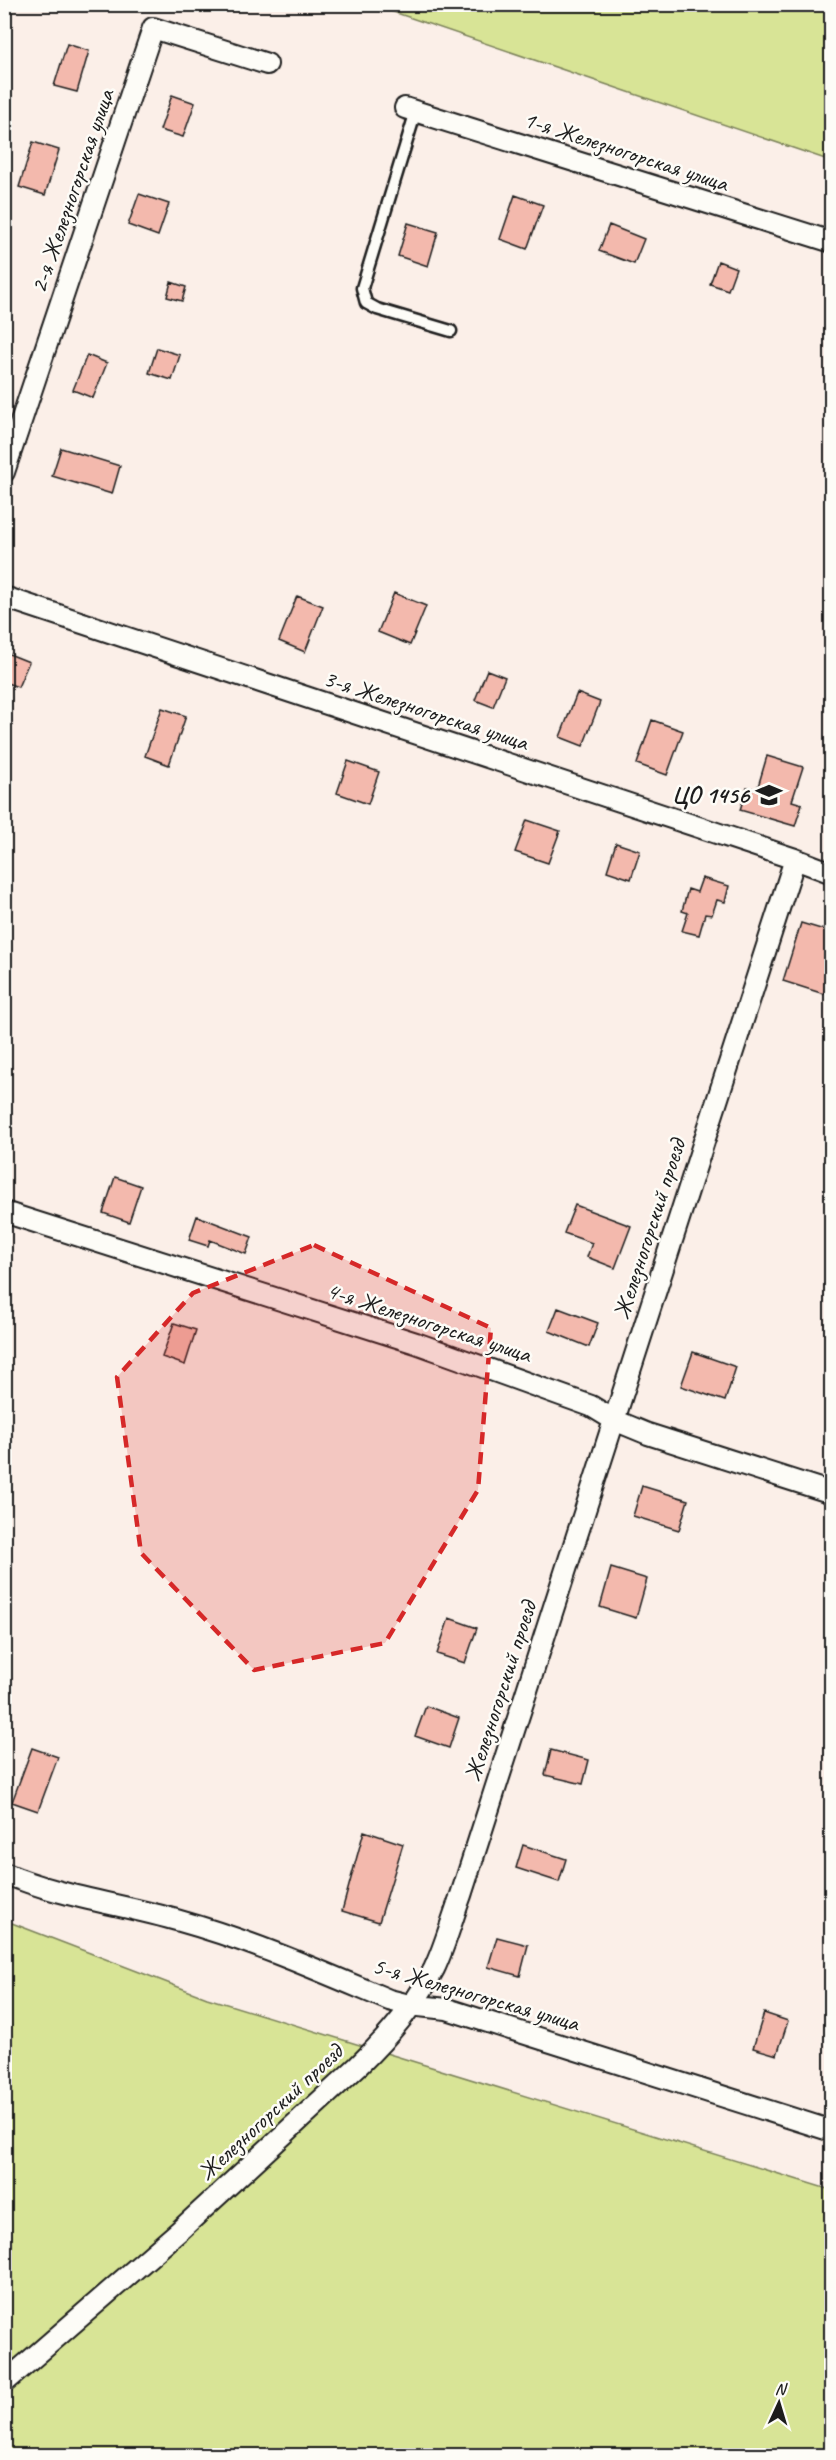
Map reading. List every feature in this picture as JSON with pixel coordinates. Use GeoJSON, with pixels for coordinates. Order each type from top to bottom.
{"type":"FeatureCollection","features":[{"type":"Feature","properties":{"kind":"street","name":"2-я Железногорская улица"},"geometry":{"type":"LineString","coordinates":[[4,472],[153,28],[267,64]]}},
{"type":"Feature","properties":{"kind":"street","name":"1-я Железногорская улица"},"geometry":{"type":"LineString","coordinates":[[410,109],[831,242]]}},
{"type":"Feature","properties":{"kind":"street","name":"3-я Железногорская улица"},"geometry":{"type":"LineString","coordinates":[[4,597],[795,859],[831,873]]}},
{"type":"Feature","properties":{"kind":"street","name":"Железногорский проезд"},"geometry":{"type":"LineString","coordinates":[[4,2383],[178,2232],[358,2067],[383,2042],[419,1994],[435,1967],[461,1895],[795,859]]}},
{"type":"Feature","properties":{"kind":"street","name":"4-я Железногорская улица"},"geometry":{"type":"LineString","coordinates":[[4,1212],[416,1343],[591,1406],[614,1420],[648,1434],[831,1493]]}},
{"type":"Feature","properties":{"kind":"street","name":"5-я Железногорская улица"},"geometry":{"type":"LineString","coordinates":[[4,1873],[71,1895],[176,1919],[239,1938],[388,2000],[409,2006],[447,2009],[831,2131]]}},
{"type":"Feature","properties":{"kind":"lane"},"geometry":{"type":"LineString","coordinates":[[410,109],[362,288],[366,303],[377,309],[451,331]]}},
{"type":"Feature","properties":{"kind":"highlighted area"},"geometry":{"type":"Polygon","coordinates":[[[314,1245],[491,1328],[478,1490],[385,1643],[254,1670],[141,1553],[117,1377],[193,1293],[314,1245]]]}},
{"type":"Feature","properties":{"kind":"green space"},"geometry":{"type":"Polygon","coordinates":[[[373,5],[831,5],[831,161],[373,5]]]}},
{"type":"Feature","properties":{"kind":"green space"},"geometry":{"type":"Polygon","coordinates":[[[4,1920],[207,1998],[831,2190],[831,2455],[5,2455],[4,1920]]]}},
{"type":"Feature","properties":{"kind":"building"},"geometry":{"type":"Polygon","coordinates":[[[67,44],[89,51],[77,92],[54,86],[67,44]]]}},
{"type":"Feature","properties":{"kind":"building"},"geometry":{"type":"Polygon","coordinates":[[[172,95],[195,103],[183,137],[160,130],[172,95]]]}},
{"type":"Feature","properties":{"kind":"building"},"geometry":{"type":"Polygon","coordinates":[[[33,142],[59,150],[45,195],[19,187],[33,142]]]}},
{"type":"Feature","properties":{"kind":"building"},"geometry":{"type":"Polygon","coordinates":[[[139,194],[169,204],[158,236],[128,225],[139,194]]]}},
{"type":"Feature","properties":{"kind":"building"},"geometry":{"type":"Polygon","coordinates":[[[515,195],[543,205],[527,249],[500,239],[515,195]]]}},
{"type":"Feature","properties":{"kind":"building"},"geometry":{"type":"Polygon","coordinates":[[[408,223],[438,232],[428,266],[398,256],[408,223]]]}},
{"type":"Feature","properties":{"kind":"building"},"geometry":{"type":"Polygon","coordinates":[[[609,225],[644,239],[634,264],[599,251],[609,225]]]}},
{"type":"Feature","properties":{"kind":"building"},"geometry":{"type":"Polygon","coordinates":[[[718,261],[736,268],[728,290],[710,284],[718,261]]]}},
{"type":"Feature","properties":{"kind":"building"},"geometry":{"type":"Polygon","coordinates":[[[171,282],[186,287],[182,301],[167,297],[171,282]]]}},
{"type":"Feature","properties":{"kind":"building"},"geometry":{"type":"Polygon","coordinates":[[[157,348],[180,355],[172,380],[149,373],[157,348]]]}},
{"type":"Feature","properties":{"kind":"building"},"geometry":{"type":"Polygon","coordinates":[[[87,355],[107,363],[93,398],[73,390],[87,355]]]}},
{"type":"Feature","properties":{"kind":"building"},"geometry":{"type":"Polygon","coordinates":[[[61,448],[120,466],[112,494],[52,476],[61,448]]]}},
{"type":"Feature","properties":{"kind":"building"},"geometry":{"type":"Polygon","coordinates":[[[394,593],[426,606],[410,645],[378,632],[394,593]]]}},
{"type":"Feature","properties":{"kind":"building"},"geometry":{"type":"Polygon","coordinates":[[[297,596],[323,606],[305,652],[279,641],[297,596]]]}},
{"type":"Feature","properties":{"kind":"building"},"geometry":{"type":"Polygon","coordinates":[[[4,652],[29,662],[18,687],[4,682],[4,652]]]}},
{"type":"Feature","properties":{"kind":"building"},"geometry":{"type":"Polygon","coordinates":[[[487,670],[505,677],[493,707],[475,700],[487,670]]]}},
{"type":"Feature","properties":{"kind":"building"},"geometry":{"type":"Polygon","coordinates":[[[577,693],[600,702],[583,746],[560,737],[577,693]]]}},
{"type":"Feature","properties":{"kind":"building"},"geometry":{"type":"Polygon","coordinates":[[[162,708],[186,716],[169,765],[145,756],[162,708]]]}},
{"type":"Feature","properties":{"kind":"building"},"geometry":{"type":"Polygon","coordinates":[[[652,720],[683,731],[667,775],[637,764],[652,720]]]}},
{"type":"Feature","properties":{"kind":"building","name":"ЦО 1456"},"geometry":{"type":"Polygon","coordinates":[[[767,756],[803,767],[792,801],[802,804],[795,826],[740,810],[747,787],[757,790],[767,756]]]}},
{"type":"Feature","properties":{"kind":"building"},"geometry":{"type":"Polygon","coordinates":[[[348,761],[379,772],[368,804],[337,793],[348,761]]]}},
{"type":"Feature","properties":{"kind":"building"},"geometry":{"type":"Polygon","coordinates":[[[527,820],[560,831],[548,863],[515,852],[527,820]]]}},
{"type":"Feature","properties":{"kind":"building"},"geometry":{"type":"Polygon","coordinates":[[[616,843],[640,851],[631,879],[607,871],[616,843]]]}},
{"type":"Feature","properties":{"kind":"building"},"geometry":{"type":"Polygon","coordinates":[[[702,878],[729,886],[725,902],[717,900],[712,915],[705,914],[699,935],[682,931],[688,913],[682,911],[688,889],[697,892],[702,878]]]}},
{"type":"Feature","properties":{"kind":"building"},"geometry":{"type":"Polygon","coordinates":[[[801,923],[831,932],[831,968],[824,994],[783,981],[801,923]]]}},
{"type":"Feature","properties":{"kind":"building"},"geometry":{"type":"Polygon","coordinates":[[[115,1177],[141,1186],[129,1222],[103,1213],[115,1177]]]}},
{"type":"Feature","properties":{"kind":"building"},"geometry":{"type":"Polygon","coordinates":[[[575,1205],[631,1226],[615,1268],[587,1257],[592,1243],[564,1233],[575,1205]]]}},
{"type":"Feature","properties":{"kind":"building"},"geometry":{"type":"Polygon","coordinates":[[[197,1216],[252,1237],[246,1254],[210,1240],[208,1246],[189,1240],[197,1216]]]}},
{"type":"Feature","properties":{"kind":"building"},"geometry":{"type":"Polygon","coordinates":[[[558,1308],[598,1323],[589,1347],[549,1331],[558,1308]]]}},
{"type":"Feature","properties":{"kind":"building"},"geometry":{"type":"Polygon","coordinates":[[[174,1323],[196,1330],[185,1365],[162,1357],[174,1323]]]}},
{"type":"Feature","properties":{"kind":"building"},"geometry":{"type":"Polygon","coordinates":[[[693,1352],[736,1367],[725,1401],[681,1386],[693,1352]]]}},
{"type":"Feature","properties":{"kind":"building"},"geometry":{"type":"Polygon","coordinates":[[[642,1486],[688,1500],[679,1530],[633,1516],[642,1486]]]}},
{"type":"Feature","properties":{"kind":"building"},"geometry":{"type":"Polygon","coordinates":[[[611,1568],[647,1579],[636,1618],[600,1607],[611,1568]]]}},
{"type":"Feature","properties":{"kind":"building"},"geometry":{"type":"Polygon","coordinates":[[[449,1618],[477,1628],[465,1663],[437,1654],[449,1618]]]}},
{"type":"Feature","properties":{"kind":"building"},"geometry":{"type":"Polygon","coordinates":[[[426,1706],[459,1718],[449,1748],[415,1736],[426,1706]]]}},
{"type":"Feature","properties":{"kind":"building"},"geometry":{"type":"Polygon","coordinates":[[[32,1748],[58,1757],[38,1811],[12,1802],[32,1748]]]}},
{"type":"Feature","properties":{"kind":"building"},"geometry":{"type":"Polygon","coordinates":[[[551,1750],[589,1760],[583,1784],[545,1775],[551,1750]]]}},
{"type":"Feature","properties":{"kind":"building"},"geometry":{"type":"Polygon","coordinates":[[[364,1831],[403,1844],[379,1922],[342,1911],[364,1831]]]}},
{"type":"Feature","properties":{"kind":"building"},"geometry":{"type":"Polygon","coordinates":[[[523,1845],[566,1859],[559,1882],[516,1868],[523,1845]]]}},
{"type":"Feature","properties":{"kind":"building"},"geometry":{"type":"Polygon","coordinates":[[[497,1937],[528,1945],[520,1976],[488,1967],[497,1937]]]}},
{"type":"Feature","properties":{"kind":"building"},"geometry":{"type":"Polygon","coordinates":[[[764,2013],[788,2021],[777,2055],[753,2048],[764,2013]]]}},
{"type":"Feature","properties":{"kind":"place","name":"ЦО 1456"},"geometry":{"type":"Point","coordinates":[769,795]}}]}
